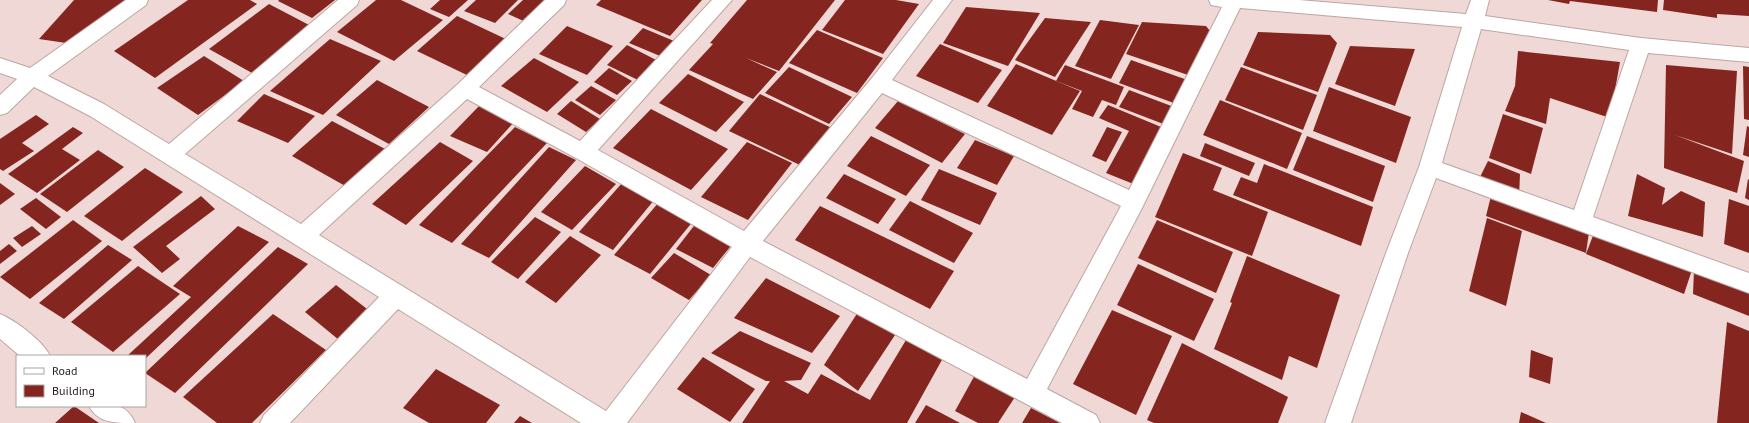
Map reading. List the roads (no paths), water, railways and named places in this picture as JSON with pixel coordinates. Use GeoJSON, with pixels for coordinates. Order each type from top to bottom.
{"type":"FeatureCollection","features":[{"type":"Feature","properties":{"kind":"street"},"geometry":{"type":"LineString","coordinates":[[0,107],[32,77],[139,0]]}},
{"type":"Feature","properties":{"kind":"street"},"geometry":{"type":"LineString","coordinates":[[170,155],[350,0]]}},
{"type":"Feature","properties":{"kind":"street"},"geometry":{"type":"LineString","coordinates":[[302,237],[465,89],[557,0]]}},
{"type":"Feature","properties":{"kind":"street"},"geometry":{"type":"LineString","coordinates":[[583,152],[723,0]]}},
{"type":"Feature","properties":{"kind":"street"},"geometry":{"type":"LineString","coordinates":[[612,423],[747,244],[879,83],[943,0]]}},
{"type":"Feature","properties":{"kind":"street"},"geometry":{"type":"LineString","coordinates":[[1338,423],[1397,253],[1430,167],[1480,0]]}},
{"type":"Feature","properties":{"kind":"street"},"geometry":{"type":"LineString","coordinates":[[1032,393],[1134,202],[1226,1],[1474,21],[1641,46],[1749,55]]}},
{"type":"Feature","properties":{"kind":"street"},"geometry":{"type":"LineString","coordinates":[[1581,221],[1641,46]]}},
{"type":"Feature","properties":{"kind":"street"},"geometry":{"type":"LineString","coordinates":[[0,65],[32,77],[97,110],[603,423]]}},
{"type":"Feature","properties":{"kind":"street"},"geometry":{"type":"LineString","coordinates":[[879,83],[1134,202]]}},
{"type":"Feature","properties":{"kind":"street"},"geometry":{"type":"LineString","coordinates":[[465,89],[583,152],[747,244],[1087,423]]}},
{"type":"Feature","properties":{"kind":"street"},"geometry":{"type":"LineString","coordinates":[[1430,167],[1749,283]]}},
{"type":"Feature","properties":{"kind":"street"},"geometry":{"type":"LineString","coordinates":[[273,423],[396,295]]}},
{"type":"Feature","properties":{"kind":"street"},"geometry":{"type":"LineString","coordinates":[[0,325],[37,355]]}},
{"type":"Feature","properties":{"kind":"street"},"geometry":{"type":"LineString","coordinates":[[102,407],[122,423]]}}]}
